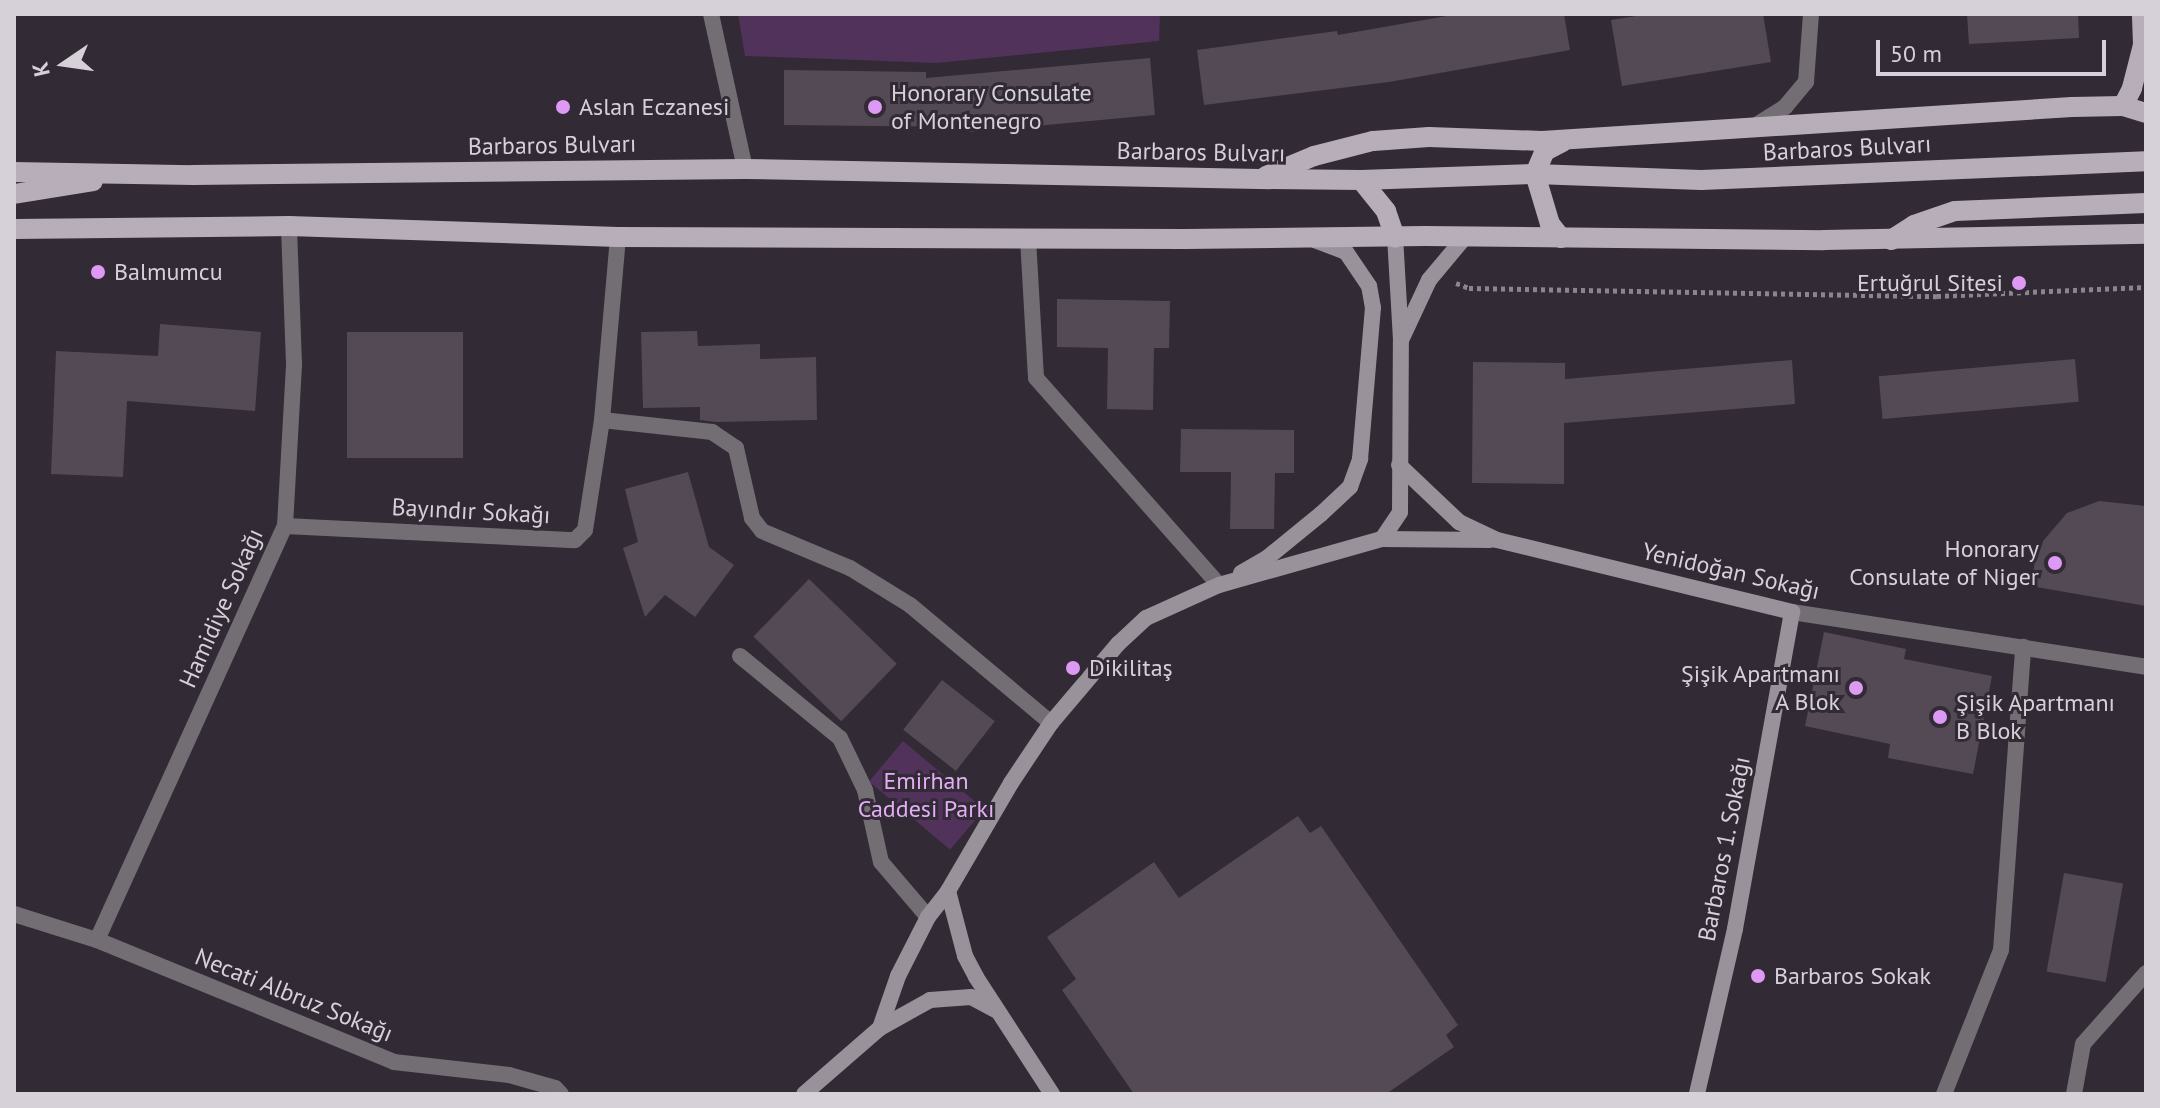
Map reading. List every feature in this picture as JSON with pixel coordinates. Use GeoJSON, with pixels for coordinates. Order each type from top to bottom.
{"type":"FeatureCollection","features":[{"type":"Feature","properties":{"kind":"main road"},"geometry":{"type":"LineString","coordinates":[[2123,106],[2132,88],[2143,45],[2142,14]]}},
{"type":"Feature","properties":{"kind":"main road"},"geometry":{"type":"LineString","coordinates":[[1259,179],[1314,156],[1373,141],[1429,137],[1570,139],[2123,106],[2146,113]]}},
{"type":"Feature","properties":{"kind":"main road"},"geometry":{"type":"LineString","coordinates":[[1561,238],[1550,224],[1542,205],[1535,174],[1545,151],[1570,139]]}},
{"type":"Feature","properties":{"kind":"main road","name":"Barbaros Bulvarı"},"geometry":{"type":"LineString","coordinates":[[14,172],[124,174],[745,169],[1361,180],[1535,174],[1701,180],[2146,161]]}},
{"type":"Feature","properties":{"kind":"main road"},"geometry":{"type":"LineString","coordinates":[[14,194],[54,190],[124,174]]}},
{"type":"Feature","properties":{"kind":"main road"},"geometry":{"type":"LineString","coordinates":[[1361,180],[1386,211],[1395,237]]}},
{"type":"Feature","properties":{"kind":"main road"},"geometry":{"type":"LineString","coordinates":[[1891,240],[1914,225],[1955,211],[2146,203]]}},
{"type":"Feature","properties":{"kind":"main road"},"geometry":{"type":"LineString","coordinates":[[14,229],[289,226],[618,237],[1028,239],[1465,237],[1891,240],[2146,234]]}},
{"type":"Feature","properties":{"kind":"street"},"geometry":{"type":"LineString","coordinates":[[711,14],[745,169]]}},
{"type":"Feature","properties":{"kind":"street"},"geometry":{"type":"LineString","coordinates":[[1749,130],[1785,107],[1806,82],[1811,14]]}},
{"type":"Feature","properties":{"kind":"street","name":"Hamidiye Sokağı"},"geometry":{"type":"LineString","coordinates":[[97,940],[285,526],[294,364],[289,226]]}},
{"type":"Feature","properties":{"kind":"street","name":"Bayındır Sokağı"},"geometry":{"type":"LineString","coordinates":[[285,526],[575,540],[585,530],[602,420],[618,237]]}},
{"type":"Feature","properties":{"kind":"street"},"geometry":{"type":"LineString","coordinates":[[1382,539],[1400,512],[1401,340],[1395,237]]}},
{"type":"Feature","properties":{"kind":"street"},"geometry":{"type":"LineString","coordinates":[[1401,340],[1429,280],[1465,237]]}},
{"type":"Feature","properties":{"kind":"street"},"geometry":{"type":"LineString","coordinates":[[880,1028],[898,976],[928,917],[948,891],[1051,723],[1118,644],[1146,618],[1219,585],[1267,558],[1350,487],[1360,459],[1373,308],[1369,286],[1346,252],[1306,238]]}},
{"type":"Feature","properties":{"kind":"street"},"geometry":{"type":"LineString","coordinates":[[1028,239],[1036,378],[1219,585]]}},
{"type":"Feature","properties":{"kind":"street"},"geometry":{"type":"LineString","coordinates":[[602,420],[712,432],[736,448],[752,518],[762,531],[850,568],[910,605],[1051,723]]}},
{"type":"Feature","properties":{"kind":"street"},"geometry":{"type":"LineString","coordinates":[[1399,465],[1459,522],[1497,540]]}},
{"type":"Feature","properties":{"kind":"street"},"geometry":{"type":"LineString","coordinates":[[1219,585],[1382,539],[1497,540]]}},
{"type":"Feature","properties":{"kind":"street","name":"Yenidoğan Sokağı"},"geometry":{"type":"LineString","coordinates":[[1497,540],[1792,612],[2146,667]]}},
{"type":"Feature","properties":{"kind":"street","name":"Barbaros 1. Sokağı"},"geometry":{"type":"LineString","coordinates":[[1697,1094],[1735,929],[1792,612]]}},
{"type":"Feature","properties":{"kind":"street"},"geometry":{"type":"LineString","coordinates":[[1944,1094],[2001,950],[2023,647]]}},
{"type":"Feature","properties":{"kind":"street"},"geometry":{"type":"LineString","coordinates":[[740,656],[840,738],[865,790],[881,862],[928,917]]}},
{"type":"Feature","properties":{"kind":"street"},"geometry":{"type":"LineString","coordinates":[[948,891],[965,956],[1052,1094]]}},
{"type":"Feature","properties":{"kind":"street","name":"Necati Albruz Sokağı"},"geometry":{"type":"LineString","coordinates":[[14,914],[97,940],[394,1062],[509,1075],[555,1088],[561,1094]]}},
{"type":"Feature","properties":{"kind":"street"},"geometry":{"type":"LineString","coordinates":[[2074,1094],[2083,1044],[2146,973]]}},
{"type":"Feature","properties":{"kind":"street"},"geometry":{"type":"LineString","coordinates":[[804,1094],[880,1028],[930,1000],[971,997],[997,1010]]}},
{"type":"Feature","properties":{"kind":"path"},"geometry":{"type":"LineString","coordinates":[[1446,279],[1469,288],[1937,296],[2146,287]]}},
{"type":"Feature","properties":{"kind":"green space"},"geometry":{"type":"Polygon","coordinates":[[[738,14],[1160,14],[1159,41],[937,63],[745,56],[738,14]]]}},
{"type":"Feature","properties":{"kind":"green space","name":"Emirhan Caddesi Parkı"},"geometry":{"type":"Polygon","coordinates":[[[903,741],[984,809],[950,850],[869,782],[903,741]]]}},
{"type":"Feature","properties":{"kind":"building"},"geometry":{"type":"Polygon","coordinates":[[[1458,14],[1564,14],[1570,50],[1389,82],[1204,105],[1197,50],[1337,31],[1338,35],[1458,14]]]}},
{"type":"Feature","properties":{"kind":"building"},"geometry":{"type":"Polygon","coordinates":[[[1649,14],[1763,14],[1771,62],[1622,86],[1611,20],[1649,14]]]}},
{"type":"Feature","properties":{"kind":"building"},"geometry":{"type":"Polygon","coordinates":[[[1967,14],[2078,14],[2079,38],[1969,44],[1967,14]]]}},
{"type":"Feature","properties":{"kind":"building"},"geometry":{"type":"Polygon","coordinates":[[[1150,58],[1155,115],[969,132],[969,127],[784,125],[784,70],[926,72],[926,78],[1150,58]]]}},
{"type":"Feature","properties":{"kind":"building"},"geometry":{"type":"Polygon","coordinates":[[[1057,299],[1170,301],[1169,348],[1154,348],[1153,410],[1107,409],[1108,348],[1057,347],[1057,299]]]}},
{"type":"Feature","properties":{"kind":"building"},"geometry":{"type":"Polygon","coordinates":[[[160,324],[261,332],[255,411],[127,401],[123,477],[51,474],[56,351],[158,356],[160,324]]]}},
{"type":"Feature","properties":{"kind":"building"},"geometry":{"type":"Polygon","coordinates":[[[697,331],[698,346],[760,344],[760,359],[816,357],[817,420],[716,422],[700,420],[700,407],[643,408],[641,332],[697,331]]]}},
{"type":"Feature","properties":{"kind":"building"},"geometry":{"type":"Polygon","coordinates":[[[347,332],[463,332],[463,458],[347,458],[347,332]]]}},
{"type":"Feature","properties":{"kind":"building"},"geometry":{"type":"Polygon","coordinates":[[[2075,359],[2079,402],[1882,419],[1879,376],[2075,359]]]}},
{"type":"Feature","properties":{"kind":"building"},"geometry":{"type":"Polygon","coordinates":[[[1792,360],[1795,404],[1564,423],[1564,484],[1472,483],[1473,362],[1565,363],[1565,379],[1792,360]]]}},
{"type":"Feature","properties":{"kind":"building"},"geometry":{"type":"Polygon","coordinates":[[[1181,429],[1294,430],[1294,473],[1275,473],[1274,529],[1230,529],[1231,472],[1180,472],[1181,429]]]}},
{"type":"Feature","properties":{"kind":"building"},"geometry":{"type":"Polygon","coordinates":[[[688,472],[709,547],[734,565],[695,617],[665,595],[645,617],[623,548],[638,542],[625,489],[688,472]]]}},
{"type":"Feature","properties":{"kind":"building"},"geometry":{"type":"Polygon","coordinates":[[[2099,501],[2146,506],[2146,606],[2031,586],[2037,548],[2067,513],[2099,501]]]}},
{"type":"Feature","properties":{"kind":"building"},"geometry":{"type":"Polygon","coordinates":[[[809,579],[897,664],[841,721],[753,637],[809,579]]]}},
{"type":"Feature","properties":{"kind":"building"},"geometry":{"type":"Polygon","coordinates":[[[1824,632],[1906,649],[1904,659],[1992,676],[1973,774],[1888,758],[1890,744],[1805,726],[1824,632]]]}},
{"type":"Feature","properties":{"kind":"building"},"geometry":{"type":"Polygon","coordinates":[[[942,680],[995,721],[956,771],[903,730],[942,680]]]}},
{"type":"Feature","properties":{"kind":"building"},"geometry":{"type":"Polygon","coordinates":[[[1298,816],[1310,833],[1321,826],[1458,1025],[1446,1035],[1454,1047],[1386,1094],[1134,1094],[1062,990],[1076,979],[1047,937],[1154,862],[1179,898],[1298,816]]]}},
{"type":"Feature","properties":{"kind":"building"},"geometry":{"type":"Polygon","coordinates":[[[2064,873],[2123,883],[2106,982],[2047,971],[2064,873]]]}},
{"type":"Feature","properties":{"kind":"place","name":"Aslan Eczanesi"},"geometry":{"type":"Point","coordinates":[563,107]}},
{"type":"Feature","properties":{"kind":"place","name":"Honorary Consulate of Montenegro"},"geometry":{"type":"Point","coordinates":[875,107]}},
{"type":"Feature","properties":{"kind":"place","name":"Balmumcu"},"geometry":{"type":"Point","coordinates":[98,272]}},
{"type":"Feature","properties":{"kind":"place","name":"Ertuğrul Sitesi"},"geometry":{"type":"Point","coordinates":[2019,283]}},
{"type":"Feature","properties":{"kind":"place","name":"Honorary Consulate of Niger"},"geometry":{"type":"Point","coordinates":[2055,563]}},
{"type":"Feature","properties":{"kind":"place","name":"Dikilitaş"},"geometry":{"type":"Point","coordinates":[1073,668]}},
{"type":"Feature","properties":{"kind":"place","name":"Şişik Apartmanı A Blok"},"geometry":{"type":"Point","coordinates":[1856,688]}},
{"type":"Feature","properties":{"kind":"place","name":"Şişik Apartmanı B Blok"},"geometry":{"type":"Point","coordinates":[1940,717]}},
{"type":"Feature","properties":{"kind":"place","name":"Barbaros Sokak"},"geometry":{"type":"Point","coordinates":[1758,976]}}]}
